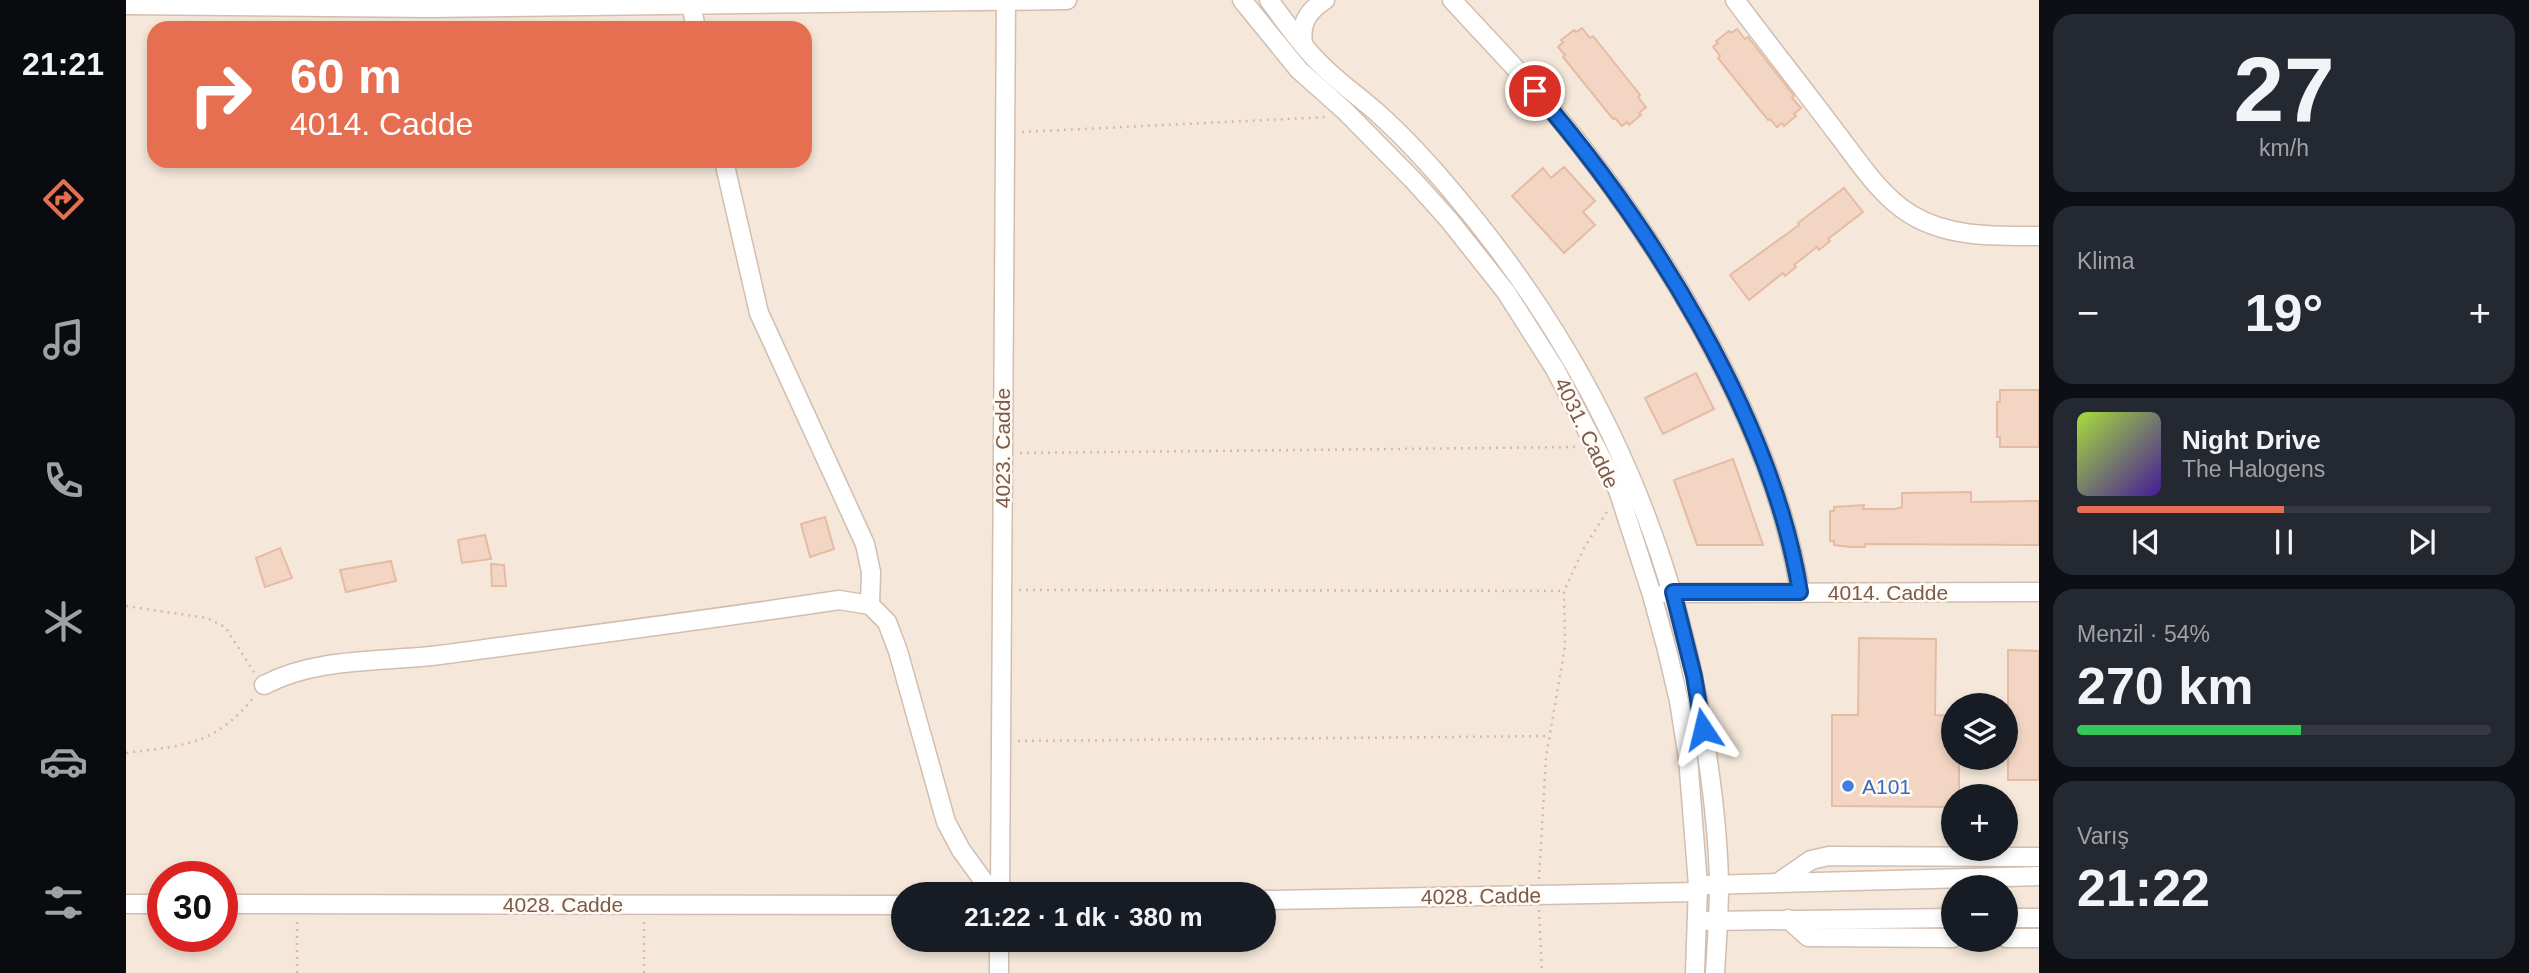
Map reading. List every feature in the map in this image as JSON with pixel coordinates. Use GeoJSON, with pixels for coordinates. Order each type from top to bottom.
{"type":"FeatureCollection","features":[{"type":"Feature","properties":{"kind":"street"},"geometry":{"type":"LineString","coordinates":[[126,5],[429,8],[1067,0]]}},
{"type":"Feature","properties":{"kind":"street","name":"4031. Cadde"},"geometry":{"type":"LineString","coordinates":[[1242,0],[1299,70],[1344,110],[1423,190],[1506,292],[1555,369],[1618,490],[1652,595],[1679,701],[1688,758],[1698,889],[1695,973]]}},
{"type":"Feature","properties":{"kind":"street","name":"4031. Cadde"},"geometry":{"type":"LineString","coordinates":[[1269,0],[1311,55],[1383,117],[1448,186],[1514,270],[1540,307],[1593,397],[1622,455],[1673,592],[1694,676],[1708,755],[1715,820],[1719,884],[1716,973]]}},
{"type":"Feature","properties":{"kind":"street"},"geometry":{"type":"LineString","coordinates":[[1303,44],[1301,31],[1304,20],[1311,10],[1325,0]]}},
{"type":"Feature","properties":{"kind":"street"},"geometry":{"type":"LineString","coordinates":[[1452,0],[1550,107],[1672,277],[1713,351],[1762,459],[1788,535],[1800,592]]}},
{"type":"Feature","properties":{"kind":"street"},"geometry":{"type":"LineString","coordinates":[[1735,0],[1853,154],[1893,201],[1910,214],[1943,228],[1977,236],[2039,236]]}},
{"type":"Feature","properties":{"kind":"street","name":"4023. Cadde"},"geometry":{"type":"LineString","coordinates":[[1000,882],[1006,1]]}},
{"type":"Feature","properties":{"kind":"street"},"geometry":{"type":"LineString","coordinates":[[691,3],[695,21]]}},
{"type":"Feature","properties":{"kind":"street"},"geometry":{"type":"LineString","coordinates":[[726,168],[759,313],[865,544],[870,572],[870,605]]}},
{"type":"Feature","properties":{"kind":"street","name":"4014. Cadde"},"geometry":{"type":"LineString","coordinates":[[1652,595],[1673,592],[2039,592]]}},
{"type":"Feature","properties":{"kind":"street"},"geometry":{"type":"LineString","coordinates":[[264,685],[284,674],[318,666],[438,655],[839,600],[870,605],[887,622],[898,651],[946,822],[961,850],[984,882]]}},
{"type":"Feature","properties":{"kind":"street"},"geometry":{"type":"LineString","coordinates":[[1779,882],[1811,860],[1829,856],[2039,857]]}},
{"type":"Feature","properties":{"kind":"street","name":"4028. Cadde"},"geometry":{"type":"LineString","coordinates":[[1276,900],[1538,895],[1698,889],[1719,884],[2039,876]]}},
{"type":"Feature","properties":{"kind":"street"},"geometry":{"type":"LineString","coordinates":[[126,904],[147,904]]}},
{"type":"Feature","properties":{"kind":"street","name":"4028. Cadde"},"geometry":{"type":"LineString","coordinates":[[238,904],[891,905]]}},
{"type":"Feature","properties":{"kind":"street"},"geometry":{"type":"LineString","coordinates":[[1697,921],[1941,918]]}},
{"type":"Feature","properties":{"kind":"street"},"geometry":{"type":"LineString","coordinates":[[2018,918],[2039,918]]}},
{"type":"Feature","properties":{"kind":"street"},"geometry":{"type":"LineString","coordinates":[[1788,919],[1808,937],[1941,937]]}},
{"type":"Feature","properties":{"kind":"street"},"geometry":{"type":"LineString","coordinates":[[2018,938],[2039,938]]}},
{"type":"Feature","properties":{"kind":"street"},"geometry":{"type":"LineString","coordinates":[[999,952],[999,973]]}},
{"type":"Feature","properties":{"kind":"path"},"geometry":{"type":"LineString","coordinates":[[1005,133],[1335,117],[1344,110]]}},
{"type":"Feature","properties":{"kind":"path"},"geometry":{"type":"LineString","coordinates":[[1002,453],[1597,447]]}},
{"type":"Feature","properties":{"kind":"path"},"geometry":{"type":"LineString","coordinates":[[1542,973],[1538,895],[1546,757],[1565,646],[1564,591],[1584,548],[1618,495]]}},
{"type":"Feature","properties":{"kind":"path"},"geometry":{"type":"LineString","coordinates":[[1002,590],[1564,591]]}},
{"type":"Feature","properties":{"kind":"path"},"geometry":{"type":"LineString","coordinates":[[126,606],[207,618],[225,627],[264,685],[239,716],[210,737],[179,746],[126,753]]}},
{"type":"Feature","properties":{"kind":"path"},"geometry":{"type":"LineString","coordinates":[[1001,741],[1550,736]]}},
{"type":"Feature","properties":{"kind":"path"},"geometry":{"type":"LineString","coordinates":[[297,973],[298,904]]}},
{"type":"Feature","properties":{"kind":"path"},"geometry":{"type":"LineString","coordinates":[[644,905],[644,973]]}},
{"type":"Feature","properties":{"kind":"shaded area"},"geometry":{"type":"Polygon","coordinates":[[[126,0],[2039,0],[2039,973],[126,973],[126,0]]]}},
{"type":"Feature","properties":{"kind":"building"},"geometry":{"type":"Polygon","coordinates":[[[1582,28],[1590,38],[1593,36],[1640,95],[1638,97],[1646,107],[1629,125],[1627,122],[1622,126],[1613,119],[1558,47],[1563,42],[1561,40],[1574,30],[1576,32],[1582,28]]]}},
{"type":"Feature","properties":{"kind":"building"},"geometry":{"type":"Polygon","coordinates":[[[1737,29],[1745,39],[1748,37],[1801,108],[1784,126],[1782,123],[1777,127],[1768,120],[1718,58],[1720,56],[1713,47],[1718,43],[1716,41],[1729,31],[1731,33],[1737,29]]]}},
{"type":"Feature","properties":{"kind":"building"},"geometry":{"type":"Polygon","coordinates":[[[1564,167],[1595,201],[1583,212],[1595,225],[1564,253],[1512,196],[1543,168],[1551,178],[1564,167]]]}},
{"type":"Feature","properties":{"kind":"building"},"geometry":{"type":"Polygon","coordinates":[[[1844,188],[1863,212],[1828,239],[1830,241],[1819,250],[1817,247],[1794,265],[1796,267],[1785,276],[1783,273],[1749,300],[1730,275],[1799,225],[1798,223],[1844,188]]]}},
{"type":"Feature","properties":{"kind":"building"},"geometry":{"type":"Polygon","coordinates":[[[1696,373],[1714,409],[1663,434],[1645,398],[1696,373]]]}},
{"type":"Feature","properties":{"kind":"building"},"geometry":{"type":"Polygon","coordinates":[[[2000,390],[2039,390],[2039,447],[2000,447],[2000,437],[1997,437],[1997,402],[2000,402],[2000,390]]]}},
{"type":"Feature","properties":{"kind":"building"},"geometry":{"type":"Polygon","coordinates":[[[1733,459],[1763,545],[1697,545],[1674,480],[1733,459]]]}},
{"type":"Feature","properties":{"kind":"building"},"geometry":{"type":"Polygon","coordinates":[[[1971,492],[1971,502],[2039,501],[2039,545],[1865,544],[1865,547],[1851,547],[1834,545],[1834,541],[1830,541],[1830,511],[1834,511],[1834,507],[1864,505],[1863,509],[1895,509],[1902,507],[1902,493],[1971,492]]]}},
{"type":"Feature","properties":{"kind":"building"},"geometry":{"type":"Polygon","coordinates":[[[825,517],[834,549],[810,557],[801,524],[825,517]]]}},
{"type":"Feature","properties":{"kind":"building"},"geometry":{"type":"Polygon","coordinates":[[[485,535],[491,559],[462,563],[458,540],[485,535]]]}},
{"type":"Feature","properties":{"kind":"building"},"geometry":{"type":"Polygon","coordinates":[[[280,548],[292,578],[265,587],[256,558],[280,548]]]}},
{"type":"Feature","properties":{"kind":"building"},"geometry":{"type":"Polygon","coordinates":[[[391,561],[396,581],[346,592],[340,570],[391,561]]]}},
{"type":"Feature","properties":{"kind":"building"},"geometry":{"type":"Polygon","coordinates":[[[491,564],[504,565],[506,586],[492,586],[491,564]]]}},
{"type":"Feature","properties":{"kind":"building"},"geometry":{"type":"Polygon","coordinates":[[[1859,638],[1936,639],[1935,715],[1941,715],[1941,770],[1959,770],[1959,784],[1941,784],[1941,807],[1832,806],[1832,715],[1858,715],[1859,638]]]}},
{"type":"Feature","properties":{"kind":"building"},"geometry":{"type":"Polygon","coordinates":[[[2008,650],[2039,651],[2039,780],[2008,780],[2008,770],[2018,770],[2018,693],[2008,693],[2008,650]]]}},
{"type":"Feature","properties":{"kind":"place","name":"A101"},"geometry":{"type":"Point","coordinates":[1848,786]}},
{"type":"Feature","properties":{"kind":"route"},"geometry":{"type":"LineString","coordinates":[[1535,91],[1620,201],[1672,277],[1713,351],[1762,459],[1777,498],[1796,564],[1800,592],[1673,592],[1694,676],[1703,729]]}}]}
